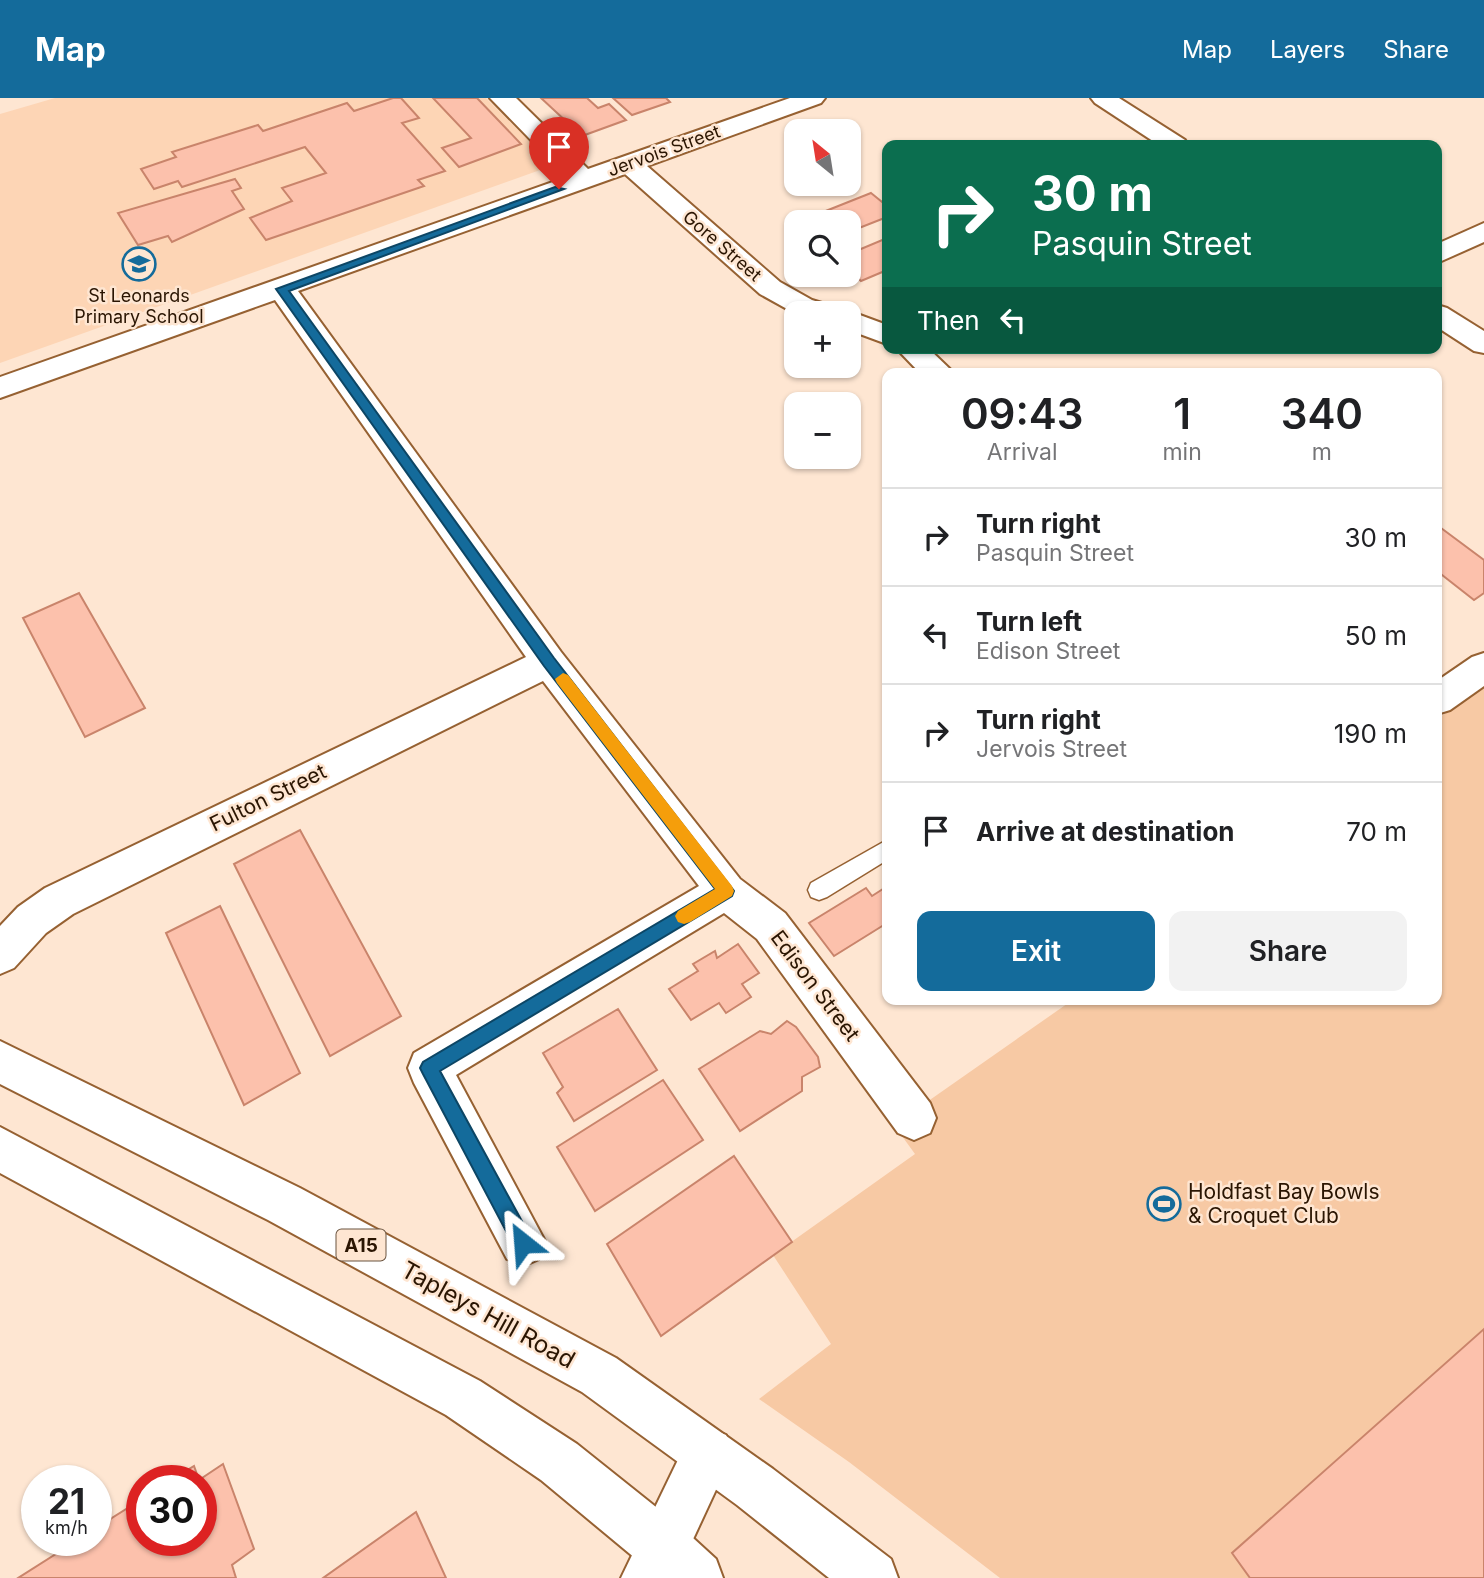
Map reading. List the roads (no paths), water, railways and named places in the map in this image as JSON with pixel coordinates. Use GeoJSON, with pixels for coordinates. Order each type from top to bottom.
{"type":"FeatureCollection","features":[{"type":"Feature","properties":{"kind":"street"},"geometry":{"type":"LineString","coordinates":[[502,98],[584,180]]}},
{"type":"Feature","properties":{"kind":"street","name":"Jervois Street"},"geometry":{"type":"LineString","coordinates":[[0,388],[813,98]]}},
{"type":"Feature","properties":{"kind":"street"},"geometry":{"type":"LineString","coordinates":[[1103,98],[1168,140]]}},
{"type":"Feature","properties":{"kind":"street","name":"Gore Street"},"geometry":{"type":"LineString","coordinates":[[628,163],[770,288],[793,301]]}},
{"type":"Feature","properties":{"kind":"street"},"geometry":{"type":"LineString","coordinates":[[1442,252],[1484,231]]}},
{"type":"Feature","properties":{"kind":"street","name":"Edison Street"},"geometry":{"type":"LineString","coordinates":[[282,289],[549,662],[726,891],[771,926],[914,1118]]}},
{"type":"Feature","properties":{"kind":"street"},"geometry":{"type":"LineString","coordinates":[[1442,317],[1484,344]]}},
{"type":"Feature","properties":{"kind":"street"},"geometry":{"type":"LineString","coordinates":[[861,325],[882,333]]}},
{"type":"Feature","properties":{"kind":"street"},"geometry":{"type":"LineString","coordinates":[[917,354],[933,368]]}},
{"type":"Feature","properties":{"kind":"street","name":"Fulton Street"},"geometry":{"type":"LineString","coordinates":[[0,955],[33,920],[59,901],[549,662]]}},
{"type":"Feature","properties":{"kind":"street"},"geometry":{"type":"LineString","coordinates":[[1442,696],[1484,667]]}},
{"type":"Feature","properties":{"kind":"street"},"geometry":{"type":"LineString","coordinates":[[523,1243],[429,1068],[726,891]]}},
{"type":"Feature","properties":{"kind":"street","name":"Tapleys Hill Road"},"geometry":{"type":"LineString","coordinates":[[0,1062],[284,1204],[599,1375],[708,1453],[872,1578]]}},
{"type":"Feature","properties":{"kind":"street"},"geometry":{"type":"LineString","coordinates":[[0,1149],[463,1398],[559,1462],[669,1567],[708,1453]]}},
{"type":"Feature","properties":{"kind":"lane"},"geometry":{"type":"LineString","coordinates":[[819,890],[882,852]]}},
{"type":"Feature","properties":{"kind":"place","name":"St Leonards Primary School"},"geometry":{"type":"Point","coordinates":[139,264]}},
{"type":"Feature","properties":{"kind":"place","name":"Holdfast Bay Bowls & Croquet Club"},"geometry":{"type":"Point","coordinates":[1164,1204]}}]}
